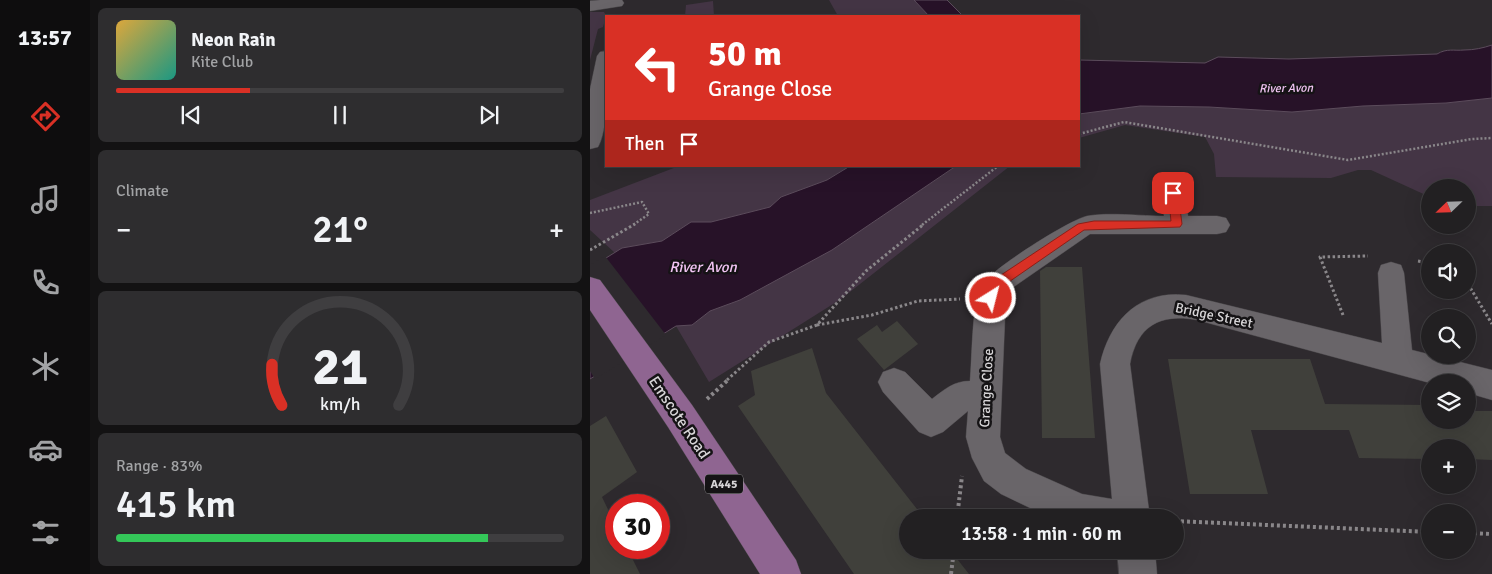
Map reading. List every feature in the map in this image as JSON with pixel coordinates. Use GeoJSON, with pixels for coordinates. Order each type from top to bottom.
{"type":"FeatureCollection","features":[{"type":"Feature","properties":{"kind":"main road","name":"Emscote Road"},"geometry":{"type":"LineString","coordinates":[[590,288],[665,394],[782,574]]}},
{"type":"Feature","properties":{"kind":"street"},"geometry":{"type":"LineString","coordinates":[[590,6],[615,6]]}},
{"type":"Feature","properties":{"kind":"street"},"geometry":{"type":"LineString","coordinates":[[590,142],[601,111],[605,67]]}},
{"type":"Feature","properties":{"kind":"street"},"geometry":{"type":"LineString","coordinates":[[1173,193],[1177,224]]}},
{"type":"Feature","properties":{"kind":"street"},"geometry":{"type":"LineString","coordinates":[[991,298],[999,282],[1082,227],[1094,224],[1216,225]]}},
{"type":"Feature","properties":{"kind":"street"},"geometry":{"type":"LineString","coordinates":[[1391,263],[1398,361]]}},
{"type":"Feature","properties":{"kind":"street","name":"Grange Close"},"geometry":{"type":"LineString","coordinates":[[991,298],[984,444],[992,464],[1004,476],[1075,509]]}},
{"type":"Feature","properties":{"kind":"street","name":"Bridge Street"},"geometry":{"type":"LineString","coordinates":[[1131,509],[1115,364],[1116,354],[1125,333],[1133,323],[1155,309],[1182,306],[1492,385]]}},
{"type":"Feature","properties":{"kind":"street"},"geometry":{"type":"LineString","coordinates":[[894,382],[930,421],[961,396],[986,396]]}},
{"type":"Feature","properties":{"kind":"street"},"geometry":{"type":"LineString","coordinates":[[1137,559],[1138,574]]}},
{"type":"Feature","properties":{"kind":"path"},"geometry":{"type":"LineString","coordinates":[[1080,134],[1124,122],[1348,160],[1472,139],[1492,138]]}},
{"type":"Feature","properties":{"kind":"path"},"geometry":{"type":"LineString","coordinates":[[817,325],[866,271],[939,210],[997,167]]}},
{"type":"Feature","properties":{"kind":"path"},"geometry":{"type":"LineString","coordinates":[[590,213],[642,202],[649,214],[613,238],[590,250]]}},
{"type":"Feature","properties":{"kind":"path"},"geometry":{"type":"LineString","coordinates":[[1344,317],[1320,257],[1391,263],[1421,262]]}},
{"type":"Feature","properties":{"kind":"path"},"geometry":{"type":"LineString","coordinates":[[1476,297],[1492,324]]}},
{"type":"Feature","properties":{"kind":"path"},"geometry":{"type":"LineString","coordinates":[[711,395],[769,342],[817,325],[872,315],[918,301],[991,298]]}},
{"type":"Feature","properties":{"kind":"path"},"geometry":{"type":"LineString","coordinates":[[1184,521],[1421,532]]}},
{"type":"Feature","properties":{"kind":"path"},"geometry":{"type":"LineString","coordinates":[[1476,533],[1492,534]]}},
{"type":"Feature","properties":{"kind":"path"},"geometry":{"type":"LineString","coordinates":[[951,574],[953,559]]}},
{"type":"Feature","properties":{"kind":"shaded area"},"geometry":{"type":"Polygon","coordinates":[[[829,0],[914,0],[928,15],[837,15],[829,0]]]}},
{"type":"Feature","properties":{"kind":"shaded area"},"geometry":{"type":"Polygon","coordinates":[[[713,1],[714,15],[685,15],[686,5],[713,1]]]}},
{"type":"Feature","properties":{"kind":"shaded area"},"geometry":{"type":"Polygon","coordinates":[[[590,12],[604,12],[606,15],[603,27],[598,29],[590,60],[590,12]]]}},
{"type":"Feature","properties":{"kind":"shaded area"},"geometry":{"type":"Polygon","coordinates":[[[1492,98],[1492,206],[1476,206],[1476,179],[1421,179],[1421,193],[1371,170],[1358,170],[1331,178],[1216,177],[1214,154],[1205,137],[1125,125],[1080,138],[1080,114],[1140,106],[1209,107],[1292,112],[1363,106],[1446,103],[1492,98]]]}},
{"type":"Feature","properties":{"kind":"shaded area"},"geometry":{"type":"Polygon","coordinates":[[[676,167],[848,167],[827,180],[781,197],[770,207],[711,222],[691,222],[662,241],[622,248],[615,253],[590,230],[590,200],[676,167]]]}},
{"type":"Feature","properties":{"kind":"shaded area"},"geometry":{"type":"Polygon","coordinates":[[[955,167],[1009,167],[841,299],[709,382],[676,326],[692,325],[710,311],[740,300],[832,250],[955,167]]]}},
{"type":"Feature","properties":{"kind":"water"},"geometry":{"type":"Polygon","coordinates":[[[914,0],[947,0],[962,15],[928,15],[914,0]]]}},
{"type":"Feature","properties":{"kind":"water","name":"River Avon"},"geometry":{"type":"Polygon","coordinates":[[[1492,45],[1492,98],[1446,103],[1363,106],[1292,112],[1209,107],[1140,106],[1080,114],[1080,60],[1205,63],[1218,57],[1289,59],[1437,54],[1447,50],[1482,48],[1492,45]]]}},
{"type":"Feature","properties":{"kind":"water","name":"River Avon"},"geometry":{"type":"Polygon","coordinates":[[[848,167],[955,167],[832,250],[740,300],[710,311],[692,325],[676,326],[590,379],[590,268],[622,248],[662,241],[691,222],[711,222],[770,207],[781,197],[827,180],[848,167]]]}},
{"type":"Feature","properties":{"kind":"pier","name":"River Avon"},"geometry":{"type":"Polygon","coordinates":[[[605,256],[666,335],[595,379],[590,371],[590,265],[605,256]]]}},
{"type":"Feature","properties":{"kind":"building"},"geometry":{"type":"Polygon","coordinates":[[[1046,267],[1082,267],[1095,438],[1042,438],[1040,271],[1046,267]]]}},
{"type":"Feature","properties":{"kind":"building"},"geometry":{"type":"Polygon","coordinates":[[[897,321],[918,344],[884,370],[857,339],[877,325],[882,332],[897,321]]]}},
{"type":"Feature","properties":{"kind":"building"},"geometry":{"type":"Polygon","coordinates":[[[812,348],[826,393],[917,509],[899,509],[899,559],[957,559],[969,574],[854,574],[738,406],[755,395],[751,371],[812,348]]]}},
{"type":"Feature","properties":{"kind":"building"},"geometry":{"type":"Polygon","coordinates":[[[1168,359],[1310,359],[1325,404],[1421,405],[1421,429],[1476,429],[1476,411],[1492,411],[1492,460],[1476,459],[1476,439],[1421,439],[1421,459],[1359,458],[1349,430],[1251,430],[1268,494],[1190,494],[1168,359]]]}},
{"type":"Feature","properties":{"kind":"building"},"geometry":{"type":"Polygon","coordinates":[[[606,416],[637,472],[602,497],[605,503],[605,559],[632,559],[640,574],[590,574],[590,426],[606,416]]]}},
{"type":"Feature","properties":{"kind":"route"},"geometry":{"type":"LineString","coordinates":[[991,298],[999,282],[1082,227],[1094,224],[1177,224],[1173,193]]}}]}
